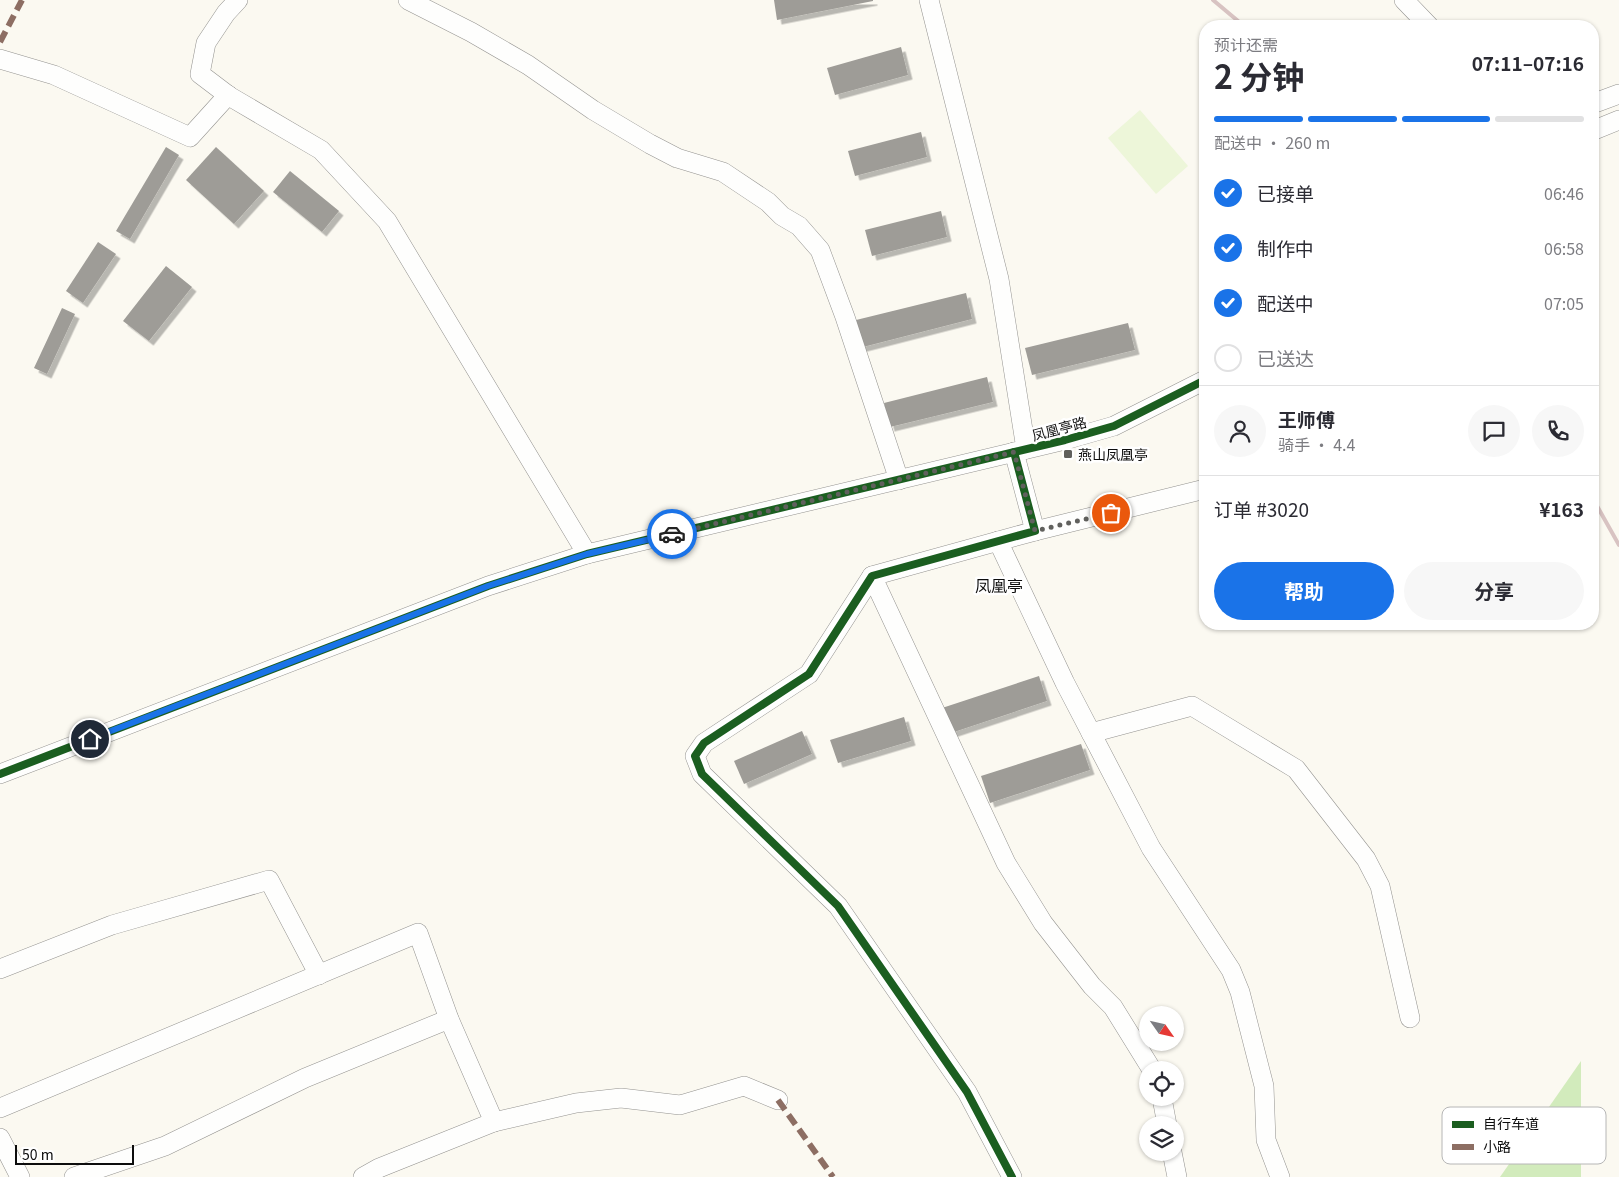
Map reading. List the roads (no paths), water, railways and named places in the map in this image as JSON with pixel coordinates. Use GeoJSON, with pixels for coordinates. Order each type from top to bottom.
{"type":"FeatureCollection","features":[{"type":"Feature","properties":{"kind":"street"},"geometry":{"type":"LineString","coordinates":[[238,0],[226,13],[206,43],[200,74],[228,95],[321,150],[387,221],[587,554]]}},
{"type":"Feature","properties":{"kind":"street"},"geometry":{"type":"LineString","coordinates":[[408,0],[471,32],[528,65],[593,110],[650,144],[677,158],[722,172],[768,202],[782,216],[799,226],[820,250],[845,317],[899,480]]}},
{"type":"Feature","properties":{"kind":"street"},"geometry":{"type":"LineString","coordinates":[[929,0],[999,279],[1020,451],[1035,531]]}},
{"type":"Feature","properties":{"kind":"street"},"geometry":{"type":"LineString","coordinates":[[1404,0],[1423,20]]}},
{"type":"Feature","properties":{"kind":"street"},"geometry":{"type":"LineString","coordinates":[[0,59],[54,75],[190,136],[228,95]]}},
{"type":"Feature","properties":{"kind":"street"},"geometry":{"type":"LineString","coordinates":[[1599,101],[1619,94]]}},
{"type":"Feature","properties":{"kind":"street"},"geometry":{"type":"LineString","coordinates":[[1599,128],[1619,120]]}},
{"type":"Feature","properties":{"kind":"street","name":"凤凰亭路"},"geometry":{"type":"LineString","coordinates":[[0,774],[488,586],[587,554],[1020,451],[1114,426],[1199,383]]}},
{"type":"Feature","properties":{"kind":"street"},"geometry":{"type":"LineString","coordinates":[[1012,1177],[967,1092],[838,906],[702,774],[695,756],[704,743],[809,674],[872,576],[1035,531],[1199,490]]}},
{"type":"Feature","properties":{"kind":"street"},"geometry":{"type":"LineString","coordinates":[[998,541],[1091,733],[1151,848],[1232,970],[1240,992],[1264,1086],[1266,1140],[1280,1177]]}},
{"type":"Feature","properties":{"kind":"street"},"geometry":{"type":"LineString","coordinates":[[872,576],[1006,863],[1043,923],[1092,986],[1113,1007],[1146,1061]]}},
{"type":"Feature","properties":{"kind":"street"},"geometry":{"type":"LineString","coordinates":[[1091,733],[1192,706],[1296,768],[1366,859],[1380,886],[1410,1018]]}},
{"type":"Feature","properties":{"kind":"street"},"geometry":{"type":"LineString","coordinates":[[0,968],[112,925],[269,880],[319,975]]}},
{"type":"Feature","properties":{"kind":"street"},"geometry":{"type":"LineString","coordinates":[[0,1108],[418,933],[449,1019],[494,1122]]}},
{"type":"Feature","properties":{"kind":"street"},"geometry":{"type":"LineString","coordinates":[[74,1177],[165,1146],[305,1078],[449,1019]]}},
{"type":"Feature","properties":{"kind":"street"},"geometry":{"type":"LineString","coordinates":[[363,1177],[379,1168],[494,1122],[576,1102],[621,1098],[680,1105],[744,1086],[778,1100]]}},
{"type":"Feature","properties":{"kind":"street"},"geometry":{"type":"LineString","coordinates":[[0,1138],[20,1177]]}},
{"type":"Feature","properties":{"kind":"street"},"geometry":{"type":"LineString","coordinates":[[1174,1161],[1177,1177]]}},
{"type":"Feature","properties":{"kind":"railway"},"geometry":{"type":"LineString","coordinates":[[1213,0],[1237,20]]}},
{"type":"Feature","properties":{"kind":"railway"},"geometry":{"type":"LineString","coordinates":[[1599,509],[1619,545]]}},
{"type":"Feature","properties":{"kind":"place","name":"燕山凤凰亭"},"geometry":{"type":"Point","coordinates":[1068,454]}},
{"type":"Feature","properties":{"kind":"district","name":"凤凰亭"},"geometry":{"type":"Point","coordinates":[999,585]}}]}
